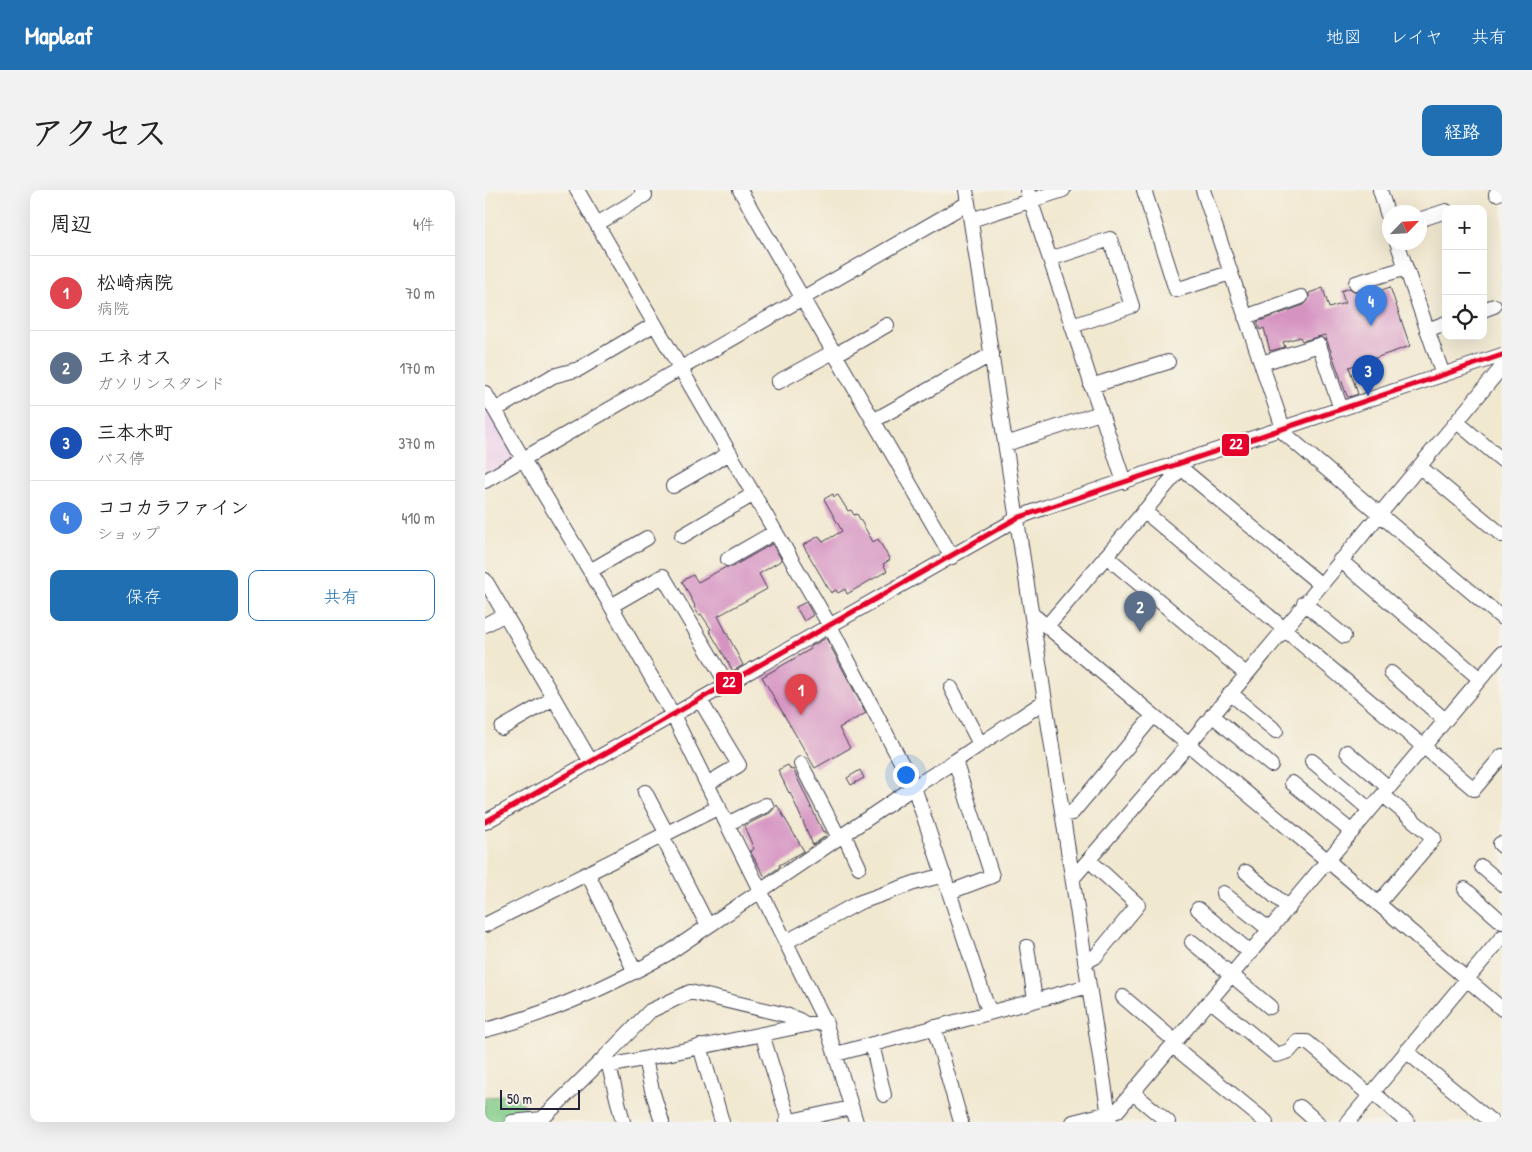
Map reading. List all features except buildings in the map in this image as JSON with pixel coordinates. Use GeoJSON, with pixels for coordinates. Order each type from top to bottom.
{"type":"FeatureCollection","features":[{"type":"Feature","properties":{"kind":"street"},"geometry":{"type":"LineString","coordinates":[[577,190],[830,626],[914,787],[986,1003],[991,1012]]}},
{"type":"Feature","properties":{"kind":"street"},"geometry":{"type":"LineString","coordinates":[[597,224],[645,196],[642,190]]}},
{"type":"Feature","properties":{"kind":"street"},"geometry":{"type":"LineString","coordinates":[[740,190],[952,557]]}},
{"type":"Feature","properties":{"kind":"street"},"geometry":{"type":"LineString","coordinates":[[971,220],[1029,195],[1063,190]]}},
{"type":"Feature","properties":{"kind":"street"},"geometry":{"type":"LineString","coordinates":[[1144,190],[1177,290],[1230,272]]}},
{"type":"Feature","properties":{"kind":"street"},"geometry":{"type":"LineString","coordinates":[[1203,190],[1285,434],[1502,618]]}},
{"type":"Feature","properties":{"kind":"street"},"geometry":{"type":"LineString","coordinates":[[1380,190],[1385,205]]}},
{"type":"Feature","properties":{"kind":"street"},"geometry":{"type":"LineString","coordinates":[[1029,195],[1124,482]]}},
{"type":"Feature","properties":{"kind":"street"},"geometry":{"type":"LineString","coordinates":[[485,481],[802,298],[967,197],[1110,1118]]}},
{"type":"Feature","properties":{"kind":"street"},"geometry":{"type":"LineString","coordinates":[[1427,217],[1442,212]]}},
{"type":"Feature","properties":{"kind":"street"},"geometry":{"type":"LineString","coordinates":[[1050,259],[1110,239],[1132,306],[1071,326]]}},
{"type":"Feature","properties":{"kind":"street"},"geometry":{"type":"LineString","coordinates":[[1400,250],[1443,375]]}},
{"type":"Feature","properties":{"kind":"street"},"geometry":{"type":"LineString","coordinates":[[1356,283],[1406,268]]}},
{"type":"Feature","properties":{"kind":"street"},"geometry":{"type":"LineString","coordinates":[[1245,317],[1301,297]]}},
{"type":"Feature","properties":{"kind":"street"},"geometry":{"type":"LineString","coordinates":[[495,410],[553,376],[579,368],[655,324]]}},
{"type":"Feature","properties":{"kind":"street"},"geometry":{"type":"LineString","coordinates":[[778,382],[887,324]]}},
{"type":"Feature","properties":{"kind":"street"},"geometry":{"type":"LineString","coordinates":[[1427,330],[1442,324]]}},
{"type":"Feature","properties":{"kind":"street"},"geometry":{"type":"LineString","coordinates":[[1262,363],[1319,345],[1341,409]]}},
{"type":"Feature","properties":{"kind":"street"},"geometry":{"type":"LineString","coordinates":[[873,421],[991,354]]}},
{"type":"Feature","properties":{"kind":"street"},"geometry":{"type":"LineString","coordinates":[[485,822],[952,557],[1017,518],[1124,482],[1180,466],[1341,409],[1502,356]]}},
{"type":"Feature","properties":{"kind":"street"},"geometry":{"type":"LineString","coordinates":[[1091,386],[1168,362]]}},
{"type":"Feature","properties":{"kind":"street"},"geometry":{"type":"LineString","coordinates":[[1073,878],[1090,861],[1188,745],[1304,603],[1502,367]]}},
{"type":"Feature","properties":{"kind":"street"},"geometry":{"type":"LineString","coordinates":[[485,393],[611,606],[673,716],[825,1021],[854,1115],[790,1122],[762,1034]]}},
{"type":"Feature","properties":{"kind":"street"},"geometry":{"type":"LineString","coordinates":[[1006,444],[1100,413]]}},
{"type":"Feature","properties":{"kind":"street"},"geometry":{"type":"LineString","coordinates":[[1457,422],[1502,460]]}},
{"type":"Feature","properties":{"kind":"street"},"geometry":{"type":"LineString","coordinates":[[673,486],[730,453]]}},
{"type":"Feature","properties":{"kind":"street"},"geometry":{"type":"LineString","coordinates":[[1047,626],[1180,466]]}},
{"type":"Feature","properties":{"kind":"street"},"geometry":{"type":"LineString","coordinates":[[1180,466],[1320,584]]}},
{"type":"Feature","properties":{"kind":"street"},"geometry":{"type":"LineString","coordinates":[[1420,467],[1502,535]]}},
{"type":"Feature","properties":{"kind":"street"},"geometry":{"type":"LineString","coordinates":[[682,536],[754,494]]}},
{"type":"Feature","properties":{"kind":"street"},"geometry":{"type":"LineString","coordinates":[[1144,511],[1474,790],[1502,756]]}},
{"type":"Feature","properties":{"kind":"street"},"geometry":{"type":"LineString","coordinates":[[728,559],[775,532]]}},
{"type":"Feature","properties":{"kind":"street"},"geometry":{"type":"LineString","coordinates":[[590,571],[647,538]]}},
{"type":"Feature","properties":{"kind":"street"},"geometry":{"type":"LineString","coordinates":[[1106,556],[1246,674]]}},
{"type":"Feature","properties":{"kind":"street"},"geometry":{"type":"LineString","coordinates":[[1340,560],[1480,679]]}},
{"type":"Feature","properties":{"kind":"street"},"geometry":{"type":"LineString","coordinates":[[611,606],[663,576],[727,684]]}},
{"type":"Feature","properties":{"kind":"street"},"geometry":{"type":"LineString","coordinates":[[485,580],[591,762]]}},
{"type":"Feature","properties":{"kind":"street"},"geometry":{"type":"LineString","coordinates":[[1304,603],[1344,636]]}},
{"type":"Feature","properties":{"kind":"street"},"geometry":{"type":"LineString","coordinates":[[485,626],[505,614]]}},
{"type":"Feature","properties":{"kind":"street"},"geometry":{"type":"LineString","coordinates":[[1032,614],[1502,1009]]}},
{"type":"Feature","properties":{"kind":"street"},"geometry":{"type":"LineString","coordinates":[[1073,1122],[1110,1118],[1117,1111],[1502,653]]}},
{"type":"Feature","properties":{"kind":"street"},"geometry":{"type":"LineString","coordinates":[[1391,673],[1445,720]]}},
{"type":"Feature","properties":{"kind":"street"},"geometry":{"type":"LineString","coordinates":[[951,688],[979,744]]}},
{"type":"Feature","properties":{"kind":"street"},"geometry":{"type":"LineString","coordinates":[[1230,694],[1276,731]]}},
{"type":"Feature","properties":{"kind":"street"},"geometry":{"type":"LineString","coordinates":[[502,728],[554,698]]}},
{"type":"Feature","properties":{"kind":"street"},"geometry":{"type":"LineString","coordinates":[[700,700],[739,765],[707,784]]}},
{"type":"Feature","properties":{"kind":"street"},"geometry":{"type":"LineString","coordinates":[[485,1030],[563,1005],[635,972],[667,954],[1045,700]]}},
{"type":"Feature","properties":{"kind":"street"},"geometry":{"type":"LineString","coordinates":[[1212,715],[1271,765]]}},
{"type":"Feature","properties":{"kind":"street"},"geometry":{"type":"LineString","coordinates":[[1063,815],[1072,813],[1153,716]]}},
{"type":"Feature","properties":{"kind":"street"},"geometry":{"type":"LineString","coordinates":[[1347,752],[1434,838],[1378,904]]}},
{"type":"Feature","properties":{"kind":"street"},"geometry":{"type":"LineString","coordinates":[[1312,761],[1370,810]]}},
{"type":"Feature","properties":{"kind":"street"},"geometry":{"type":"LineString","coordinates":[[950,892],[992,876],[955,762]]}},
{"type":"Feature","properties":{"kind":"street"},"geometry":{"type":"LineString","coordinates":[[801,764],[859,866]]}},
{"type":"Feature","properties":{"kind":"street"},"geometry":{"type":"LineString","coordinates":[[1292,783],[1352,832]]}},
{"type":"Feature","properties":{"kind":"street"},"geometry":{"type":"LineString","coordinates":[[645,792],[708,926]]}},
{"type":"Feature","properties":{"kind":"street"},"geometry":{"type":"LineString","coordinates":[[727,824],[766,805]]}},
{"type":"Feature","properties":{"kind":"street"},"geometry":{"type":"LineString","coordinates":[[485,925],[719,807]]}},
{"type":"Feature","properties":{"kind":"street"},"geometry":{"type":"LineString","coordinates":[[1086,962],[1095,957],[1138,905],[1090,861]]}},
{"type":"Feature","properties":{"kind":"street"},"geometry":{"type":"LineString","coordinates":[[1482,867],[1502,884]]}},
{"type":"Feature","properties":{"kind":"street"},"geometry":{"type":"LineString","coordinates":[[1246,872],[1289,908]]}},
{"type":"Feature","properties":{"kind":"street"},"geometry":{"type":"LineString","coordinates":[[588,874],[635,972]]}},
{"type":"Feature","properties":{"kind":"street"},"geometry":{"type":"LineString","coordinates":[[786,942],[858,903],[943,875]]}},
{"type":"Feature","properties":{"kind":"street"},"geometry":{"type":"LineString","coordinates":[[1465,889],[1502,922]]}},
{"type":"Feature","properties":{"kind":"street"},"geometry":{"type":"LineString","coordinates":[[1223,892],[1270,930]]}},
{"type":"Feature","properties":{"kind":"street"},"geometry":{"type":"LineString","coordinates":[[1198,910],[1251,953]]}},
{"type":"Feature","properties":{"kind":"street"},"geometry":{"type":"LineString","coordinates":[[1348,1122],[1502,937]]}},
{"type":"Feature","properties":{"kind":"street"},"geometry":{"type":"LineString","coordinates":[[1192,942],[1270,1007]]}},
{"type":"Feature","properties":{"kind":"street"},"geometry":{"type":"LineString","coordinates":[[1027,947],[1035,1000]]}},
{"type":"Feature","properties":{"kind":"street"},"geometry":{"type":"LineString","coordinates":[[836,1054],[1089,986]]}},
{"type":"Feature","properties":{"kind":"street"},"geometry":{"type":"LineString","coordinates":[[512,1122],[542,1119],[606,1062],[650,1011],[690,992],[786,1015],[807,1025]]}},
{"type":"Feature","properties":{"kind":"street"},"geometry":{"type":"LineString","coordinates":[[1123,997],[1266,1122]]}},
{"type":"Feature","properties":{"kind":"street"},"geometry":{"type":"LineString","coordinates":[[1211,1001],[1277,1055],[1289,1050],[1297,1042],[1307,1042],[1365,1091],[1377,1096],[1407,1122]]}},
{"type":"Feature","properties":{"kind":"street"},"geometry":{"type":"LineString","coordinates":[[606,1062],[645,1059],[825,1021]]}},
{"type":"Feature","properties":{"kind":"street"},"geometry":{"type":"LineString","coordinates":[[934,1027],[961,1122]]}},
{"type":"Feature","properties":{"kind":"street"},"geometry":{"type":"LineString","coordinates":[[872,1044],[884,1094]]}},
{"type":"Feature","properties":{"kind":"street"},"geometry":{"type":"LineString","coordinates":[[701,1046],[722,1122]]}},
{"type":"Feature","properties":{"kind":"street"},"geometry":{"type":"LineString","coordinates":[[1406,1050],[1492,1122]]}},
{"type":"Feature","properties":{"kind":"street"},"geometry":{"type":"LineString","coordinates":[[645,1059],[662,1122]]}},
{"type":"Feature","properties":{"kind":"street"},"geometry":{"type":"LineString","coordinates":[[606,1062],[623,1122]]}},
{"type":"Feature","properties":{"kind":"street"},"geometry":{"type":"LineString","coordinates":[[1133,1093],[1168,1122]]}},
{"type":"Feature","properties":{"kind":"street"},"geometry":{"type":"LineString","coordinates":[[1300,1107],[1317,1122]]}},
{"type":"Feature","properties":{"kind":"shaded area"},"geometry":{"type":"Polygon","coordinates":[[[485,401],[517,456],[485,478],[485,401]]]}},
{"type":"Feature","properties":{"kind":"green space"},"geometry":{"type":"Polygon","coordinates":[[[515,1090],[531,1116],[509,1118],[500,1122],[485,1122],[485,1096],[490,1098],[515,1090]]]}},
{"type":"Feature","properties":{"kind":"transit line","name":"22"},"geometry":{"type":"LineString","coordinates":[[485,822],[1017,518],[1502,355]]}},
{"type":"Feature","properties":{"kind":"place","name":"ココカラファイン"},"geometry":{"type":"Point","coordinates":[1371,326]}},
{"type":"Feature","properties":{"kind":"place","name":"三本木町"},"geometry":{"type":"Point","coordinates":[1368,396]}},
{"type":"Feature","properties":{"kind":"place","name":"エネオス"},"geometry":{"type":"Point","coordinates":[1140,632]}},
{"type":"Feature","properties":{"kind":"place","name":"松崎病院"},"geometry":{"type":"Point","coordinates":[801,715]}}]}
